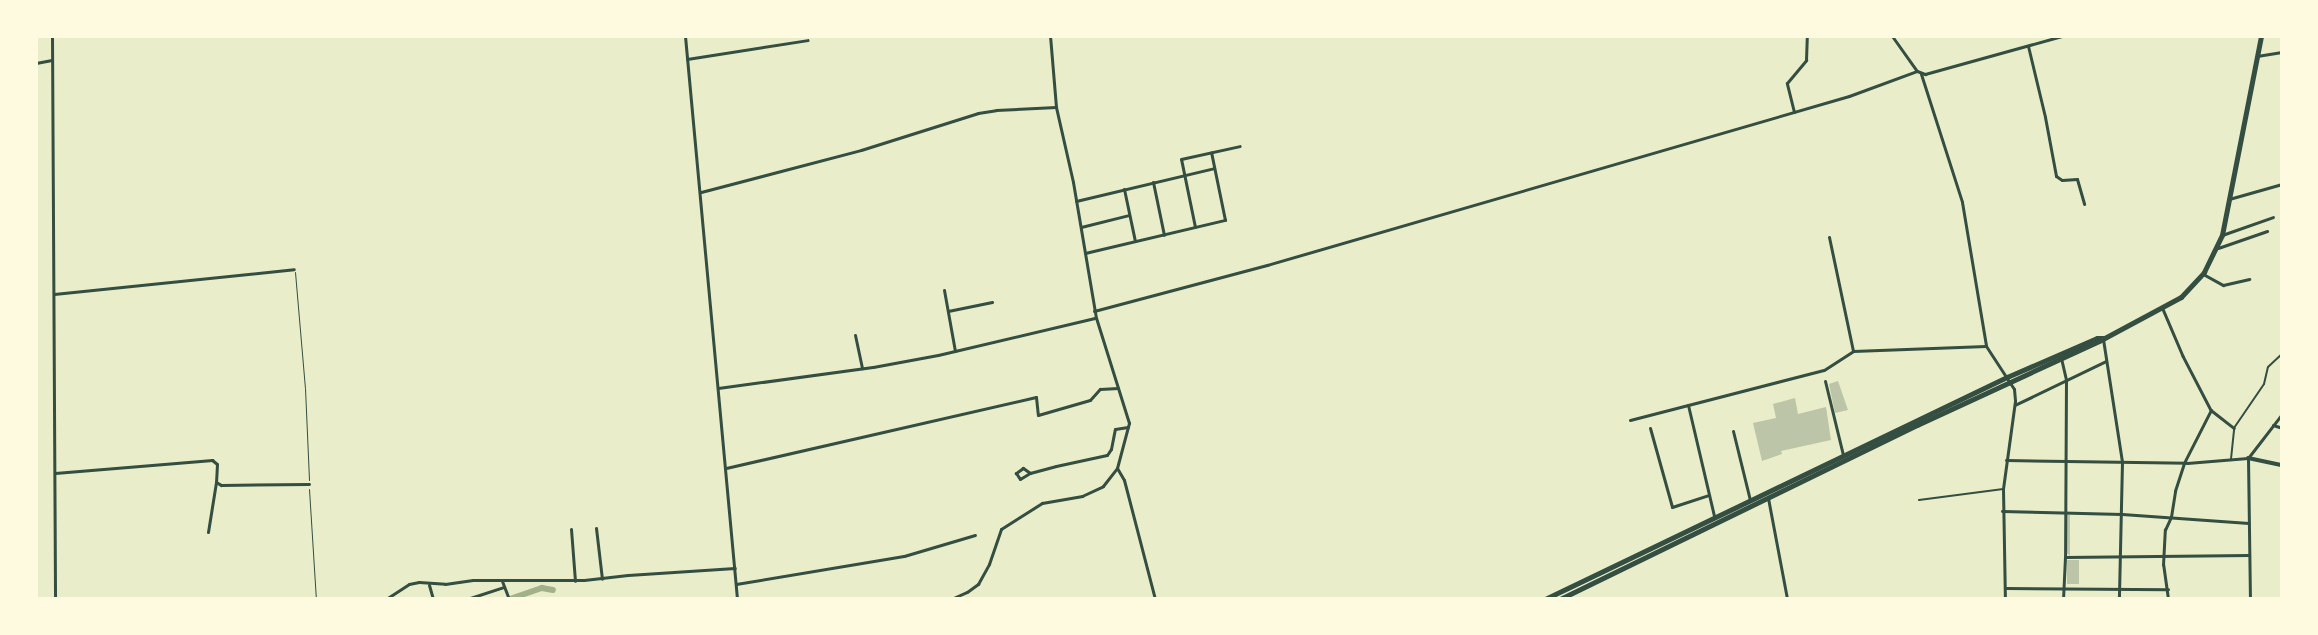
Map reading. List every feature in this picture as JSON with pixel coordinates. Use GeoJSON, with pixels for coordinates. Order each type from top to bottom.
{"type":"FeatureCollection","features":[{"type":"Feature","properties":{"kind":"main road"},"geometry":{"type":"LineString","coordinates":[[1545,599],[1714,516],[1843,458],[2060,356],[2103,338],[2163,309],[2181,297],[2202,274],[2218,248],[2222,235],[2261,36]]}},
{"type":"Feature","properties":{"kind":"main road"},"geometry":{"type":"LineString","coordinates":[[1560,599],[1768,498],[1843,458]]}},
{"type":"Feature","properties":{"kind":"street"},"geometry":{"type":"LineString","coordinates":[[52,36],[55,599]]}},
{"type":"Feature","properties":{"kind":"street"},"geometry":{"type":"LineString","coordinates":[[685,36],[701,192],[737,599]]}},
{"type":"Feature","properties":{"kind":"street"},"geometry":{"type":"LineString","coordinates":[[951,599],[967,592],[978,584],[989,564],[1001,530],[1042,503],[1068,499],[1095,491],[1103,486],[1117,468],[1129,423],[1094,311],[1076,201],[1056,107],[1050,36]]}},
{"type":"Feature","properties":{"kind":"street"},"geometry":{"type":"LineString","coordinates":[[1794,112],[1787,83],[1806,60],[1807,36]]}},
{"type":"Feature","properties":{"kind":"street"},"geometry":{"type":"LineString","coordinates":[[1892,36],[1919,72],[1962,202],[1986,346],[2014,389],[2015,405],[2006,460],[2002,511],[2005,599]]}},
{"type":"Feature","properties":{"kind":"street"},"geometry":{"type":"LineString","coordinates":[[1094,311],[1267,265],[1849,96],[1919,72],[2062,36]]}},
{"type":"Feature","properties":{"kind":"street"},"geometry":{"type":"LineString","coordinates":[[2256,36],[2259,44]]}},
{"type":"Feature","properties":{"kind":"street"},"geometry":{"type":"LineString","coordinates":[[687,59],[808,40]]}},
{"type":"Feature","properties":{"kind":"street"},"geometry":{"type":"LineString","coordinates":[[2028,46],[2057,177],[2065,180],[2077,179],[2084,204]]}},
{"type":"Feature","properties":{"kind":"street"},"geometry":{"type":"LineString","coordinates":[[2257,56],[2282,52]]}},
{"type":"Feature","properties":{"kind":"street"},"geometry":{"type":"LineString","coordinates":[[36,63],[52,60]]}},
{"type":"Feature","properties":{"kind":"street"},"geometry":{"type":"LineString","coordinates":[[701,192],[860,150],[978,113],[996,110],[1056,107]]}},
{"type":"Feature","properties":{"kind":"street"},"geometry":{"type":"LineString","coordinates":[[1195,227],[1181,159],[1240,146]]}},
{"type":"Feature","properties":{"kind":"street"},"geometry":{"type":"LineString","coordinates":[[1085,253],[1225,220],[1210,152]]}},
{"type":"Feature","properties":{"kind":"street"},"geometry":{"type":"LineString","coordinates":[[1076,201],[1214,168]]}},
{"type":"Feature","properties":{"kind":"street"},"geometry":{"type":"LineString","coordinates":[[1153,182],[1164,234]]}},
{"type":"Feature","properties":{"kind":"street"},"geometry":{"type":"LineString","coordinates":[[2229,199],[2282,184]]}},
{"type":"Feature","properties":{"kind":"street"},"geometry":{"type":"LineString","coordinates":[[1124,189],[1136,241]]}},
{"type":"Feature","properties":{"kind":"street"},"geometry":{"type":"LineString","coordinates":[[1080,227],[1130,215]]}},
{"type":"Feature","properties":{"kind":"street"},"geometry":{"type":"LineString","coordinates":[[2222,235],[2273,216]]}},
{"type":"Feature","properties":{"kind":"street"},"geometry":{"type":"LineString","coordinates":[[2218,248],[2267,231]]}},
{"type":"Feature","properties":{"kind":"street"},"geometry":{"type":"LineString","coordinates":[[1829,237],[1853,350]]}},
{"type":"Feature","properties":{"kind":"street"},"geometry":{"type":"LineString","coordinates":[[54,294],[294,268]]}},
{"type":"Feature","properties":{"kind":"street"},"geometry":{"type":"LineString","coordinates":[[2202,274],[2223,285],[2249,280]]}},
{"type":"Feature","properties":{"kind":"street"},"geometry":{"type":"LineString","coordinates":[[944,290],[955,351]]}},
{"type":"Feature","properties":{"kind":"street"},"geometry":{"type":"LineString","coordinates":[[948,311],[992,302]]}},
{"type":"Feature","properties":{"kind":"street"},"geometry":{"type":"LineString","coordinates":[[2163,309],[2183,356],[2211,410],[2234,428]]}},
{"type":"Feature","properties":{"kind":"street"},"geometry":{"type":"LineString","coordinates":[[718,388],[862,368],[955,351],[1096,318]]}},
{"type":"Feature","properties":{"kind":"street"},"geometry":{"type":"LineString","coordinates":[[855,335],[862,368]]}},
{"type":"Feature","properties":{"kind":"street"},"geometry":{"type":"LineString","coordinates":[[2103,338],[2122,462],[2119,599]]}},
{"type":"Feature","properties":{"kind":"street"},"geometry":{"type":"LineString","coordinates":[[1630,420],[1824,370],[1853,350],[1986,346]]}},
{"type":"Feature","properties":{"kind":"street"},"geometry":{"type":"LineString","coordinates":[[2060,356],[2066,382],[2063,599]]}},
{"type":"Feature","properties":{"kind":"street"},"geometry":{"type":"LineString","coordinates":[[2015,405],[2106,361]]}},
{"type":"Feature","properties":{"kind":"street"},"geometry":{"type":"LineString","coordinates":[[1825,380],[1843,458]]}},
{"type":"Feature","properties":{"kind":"street"},"geometry":{"type":"LineString","coordinates":[[726,468],[1036,397],[1038,415],[1090,400],[1100,389],[1118,388]]}},
{"type":"Feature","properties":{"kind":"street"},"geometry":{"type":"LineString","coordinates":[[1688,405],[1714,516]]}},
{"type":"Feature","properties":{"kind":"street"},"geometry":{"type":"LineString","coordinates":[[2168,599],[2164,556],[2165,530],[2171,517],[2175,491],[2184,463],[2211,410]]}},
{"type":"Feature","properties":{"kind":"street"},"geometry":{"type":"LineString","coordinates":[[2250,599],[2248,458],[2282,414]]}},
{"type":"Feature","properties":{"kind":"street"},"geometry":{"type":"LineString","coordinates":[[2273,425],[2282,428]]}},
{"type":"Feature","properties":{"kind":"street"},"geometry":{"type":"LineString","coordinates":[[1030,474],[1106,455],[1111,449],[1115,429],[1128,428]]}},
{"type":"Feature","properties":{"kind":"street"},"geometry":{"type":"LineString","coordinates":[[1650,428],[1672,507],[1709,495]]}},
{"type":"Feature","properties":{"kind":"street"},"geometry":{"type":"LineString","coordinates":[[1733,431],[1750,500]]}},
{"type":"Feature","properties":{"kind":"street"},"geometry":{"type":"LineString","coordinates":[[2006,460],[2184,463],[2248,458],[2282,464]]}},
{"type":"Feature","properties":{"kind":"street"},"geometry":{"type":"LineString","coordinates":[[55,473],[212,460],[217,464],[208,532]]}},
{"type":"Feature","properties":{"kind":"street"},"geometry":{"type":"LineString","coordinates":[[1117,468],[1124,480],[1155,599]]}},
{"type":"Feature","properties":{"kind":"street"},"geometry":{"type":"LineString","coordinates":[[216,482],[221,485],[309,484]]}},
{"type":"Feature","properties":{"kind":"street"},"geometry":{"type":"LineString","coordinates":[[1768,498],[1787,599]]}},
{"type":"Feature","properties":{"kind":"street"},"geometry":{"type":"LineString","coordinates":[[2002,511],[2122,514],[2249,523]]}},
{"type":"Feature","properties":{"kind":"street"},"geometry":{"type":"LineString","coordinates":[[596,528],[602,579]]}},
{"type":"Feature","properties":{"kind":"street"},"geometry":{"type":"LineString","coordinates":[[571,529],[575,581]]}},
{"type":"Feature","properties":{"kind":"street"},"geometry":{"type":"LineString","coordinates":[[736,584],[904,556],[975,535]]}},
{"type":"Feature","properties":{"kind":"street"},"geometry":{"type":"LineString","coordinates":[[2065,557],[2249,555]]}},
{"type":"Feature","properties":{"kind":"street"},"geometry":{"type":"LineString","coordinates":[[386,599],[409,584],[419,582],[445,584],[473,580],[575,581],[618,578],[628,575],[735,568]]}},
{"type":"Feature","properties":{"kind":"street"},"geometry":{"type":"LineString","coordinates":[[502,581],[509,599]]}},
{"type":"Feature","properties":{"kind":"street"},"geometry":{"type":"LineString","coordinates":[[429,584],[433,599]]}},
{"type":"Feature","properties":{"kind":"street"},"geometry":{"type":"LineString","coordinates":[[467,599],[504,587]]}},
{"type":"Feature","properties":{"kind":"street"},"geometry":{"type":"LineString","coordinates":[[2006,588],[2168,589]]}},
{"type":"Feature","properties":{"kind":"lane"},"geometry":{"type":"LineString","coordinates":[[2231,459],[2234,428],[2264,384],[2268,367],[2282,354]]}},
{"type":"Feature","properties":{"kind":"lane"},"geometry":{"type":"LineString","coordinates":[[1919,500],[2003,489]]}},
{"type":"Feature","properties":{"kind":"path"},"geometry":{"type":"LineString","coordinates":[[294,268],[305,388],[316,599]]}},
{"type":"Feature","properties":{"kind":"building"},"geometry":{"type":"Polygon","coordinates":[[[1838,381],[1848,410],[1835,413],[1829,384],[1838,381]]]}},
{"type":"Feature","properties":{"kind":"building"},"geometry":{"type":"Polygon","coordinates":[[[1795,398],[1798,414],[1826,407],[1831,440],[1781,451],[1782,454],[1762,461],[1753,423],[1776,418],[1773,404],[1795,398]]]}},
{"type":"Feature","properties":{"kind":"building"},"geometry":{"type":"Polygon","coordinates":[[[2066,515],[2070,515],[2070,556],[2067,553],[2066,515]]]}},
{"type":"Feature","properties":{"kind":"building"},"geometry":{"type":"Polygon","coordinates":[[[2067,560],[2079,560],[2079,584],[2067,584],[2067,560]]]}},
{"type":"Feature","properties":{"kind":"waterway"},"geometry":{"type":"LineString","coordinates":[[510,599],[542,588],[553,590]]}}]}
